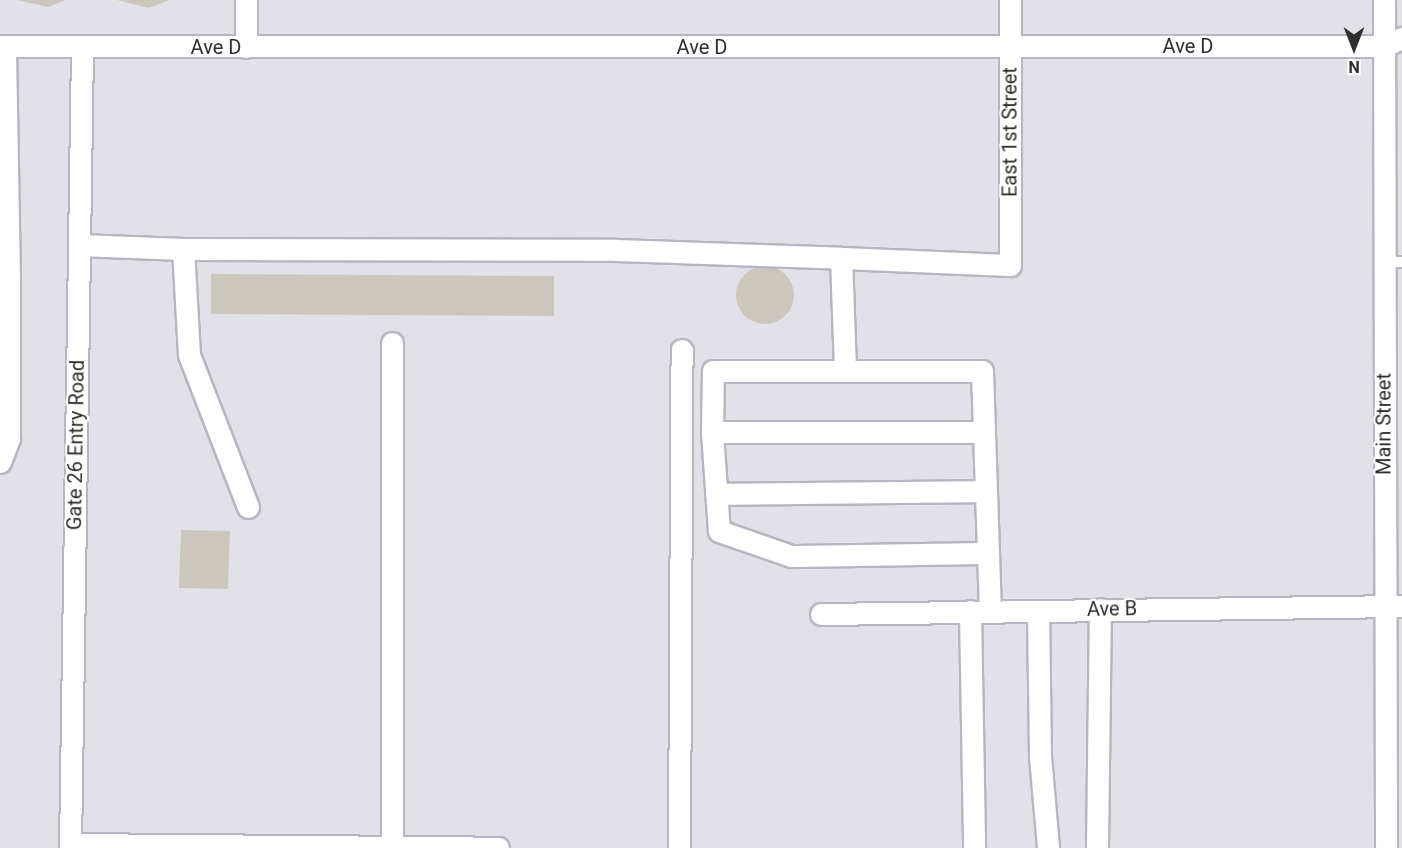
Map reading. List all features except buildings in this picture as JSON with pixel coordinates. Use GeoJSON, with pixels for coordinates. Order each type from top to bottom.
{"type":"FeatureCollection","features":[{"type":"Feature","properties":{"kind":"street"},"geometry":{"type":"LineString","coordinates":[[246,0],[246,47]]}},
{"type":"Feature","properties":{"kind":"street","name":"East 1st Street"},"geometry":{"type":"LineString","coordinates":[[841,258],[1010,265],[1010,0]]}},
{"type":"Feature","properties":{"kind":"street","name":"Main Street"},"geometry":{"type":"LineString","coordinates":[[1384,0],[1393,42],[1393,606],[1386,848]]}},
{"type":"Feature","properties":{"kind":"street","name":"Ave D"},"geometry":{"type":"LineString","coordinates":[[3,46],[1010,46],[1393,42]]}},
{"type":"Feature","properties":{"kind":"street"},"geometry":{"type":"LineString","coordinates":[[0,462],[4,432],[3,46]]}},
{"type":"Feature","properties":{"kind":"street","name":"Gate 26 Entry Road"},"geometry":{"type":"LineString","coordinates":[[70,846],[82,47]]}},
{"type":"Feature","properties":{"kind":"street"},"geometry":{"type":"LineString","coordinates":[[79,245],[183,249],[616,250],[841,258],[845,371]]}},
{"type":"Feature","properties":{"kind":"street"},"geometry":{"type":"LineString","coordinates":[[183,249],[189,355],[248,507]]}},
{"type":"Feature","properties":{"kind":"street"},"geometry":{"type":"LineString","coordinates":[[392,343],[392,846]]}},
{"type":"Feature","properties":{"kind":"street"},"geometry":{"type":"LineString","coordinates":[[679,848],[682,350]]}},
{"type":"Feature","properties":{"kind":"street"},"geometry":{"type":"LineString","coordinates":[[974,848],[980,611],[988,553],[982,371],[713,371],[712,432],[719,531],[792,556],[988,553]]}},
{"type":"Feature","properties":{"kind":"street"},"geometry":{"type":"LineString","coordinates":[[712,432],[983,432]]}},
{"type":"Feature","properties":{"kind":"street"},"geometry":{"type":"LineString","coordinates":[[716,494],[985,491]]}},
{"type":"Feature","properties":{"kind":"street","name":"Ave B"},"geometry":{"type":"LineString","coordinates":[[821,614],[1393,606]]}},
{"type":"Feature","properties":{"kind":"street"},"geometry":{"type":"LineString","coordinates":[[1097,848],[1100,609]]}},
{"type":"Feature","properties":{"kind":"street"},"geometry":{"type":"LineString","coordinates":[[1038,611],[1040,756],[1048,848]]}},
{"type":"Feature","properties":{"kind":"street"},"geometry":{"type":"LineString","coordinates":[[70,846],[498,848]]}},
{"type":"Feature","properties":{"kind":"shaded area"},"geometry":{"type":"Polygon","coordinates":[[[0,0],[1402,0],[1402,848],[0,848],[0,0]]]}}]}
